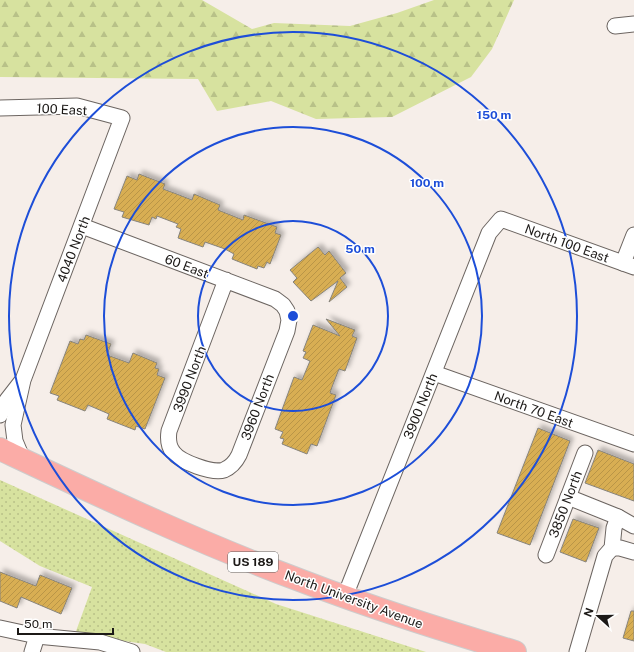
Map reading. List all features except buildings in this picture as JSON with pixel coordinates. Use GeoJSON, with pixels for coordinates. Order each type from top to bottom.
{"type":"FeatureCollection","features":[{"type":"Feature","properties":{"kind":"highway","name":"North University Avenue"},"geometry":{"type":"LineString","coordinates":[[0,450],[183,533],[396,615],[515,652]]}},
{"type":"Feature","properties":{"kind":"street"},"geometry":{"type":"LineString","coordinates":[[615,26],[634,24]]}},
{"type":"Feature","properties":{"kind":"street","name":"100 East"},"geometry":{"type":"LineString","coordinates":[[0,108],[76,106],[122,118]]}},
{"type":"Feature","properties":{"kind":"street","name":"4040 North"},"geometry":{"type":"LineString","coordinates":[[23,460],[16,441],[13,425],[23,380],[122,118]]}},
{"type":"Feature","properties":{"kind":"street","name":"North 100 East"},"geometry":{"type":"LineString","coordinates":[[500,219],[629,265]]}},
{"type":"Feature","properties":{"kind":"street","name":"3900 North"},"geometry":{"type":"LineString","coordinates":[[345,596],[489,232],[500,219]]}},
{"type":"Feature","properties":{"kind":"street","name":"60 East"},"geometry":{"type":"LineString","coordinates":[[82,226],[275,299],[283,305],[287,311]]}},
{"type":"Feature","properties":{"kind":"street"},"geometry":{"type":"LineString","coordinates":[[629,265],[634,235]]}},
{"type":"Feature","properties":{"kind":"street","name":"3990 North"},"geometry":{"type":"LineString","coordinates":[[196,465],[181,460],[173,452],[169,442],[169,431],[226,280]]}},
{"type":"Feature","properties":{"kind":"street","name":"3960 North"},"geometry":{"type":"LineString","coordinates":[[196,465],[210,470],[224,470],[237,460],[287,331],[289,320],[287,311]]}},
{"type":"Feature","properties":{"kind":"street","name":"North 70 East"},"geometry":{"type":"LineString","coordinates":[[434,373],[634,444]]}},
{"type":"Feature","properties":{"kind":"street","name":"4040 North"},"geometry":{"type":"LineString","coordinates":[[0,415],[7,400],[23,380]]}},
{"type":"Feature","properties":{"kind":"street","name":"3850 North"},"geometry":{"type":"LineString","coordinates":[[546,555],[585,453]]}},
{"type":"Feature","properties":{"kind":"street"},"geometry":{"type":"LineString","coordinates":[[568,497],[618,517],[634,526]]}},
{"type":"Feature","properties":{"kind":"street"},"geometry":{"type":"LineString","coordinates":[[577,652],[605,556],[612,548],[614,528],[618,517]]}},
{"type":"Feature","properties":{"kind":"street"},"geometry":{"type":"LineString","coordinates":[[612,548],[620,548],[634,552]]}},
{"type":"Feature","properties":{"kind":"street"},"geometry":{"type":"LineString","coordinates":[[0,628],[37,636],[100,642],[132,652]]}},
{"type":"Feature","properties":{"kind":"street"},"geometry":{"type":"LineString","coordinates":[[32,652],[37,636]]}},
{"type":"Feature","properties":{"kind":"green space"},"geometry":{"type":"Polygon","coordinates":[[[0,0],[202,0],[252,29],[274,23],[350,26],[397,13],[434,0],[514,0],[492,49],[471,77],[392,117],[316,119],[271,101],[217,111],[198,79],[0,77],[0,0]]]}},
{"type":"Feature","properties":{"kind":"green space"},"geometry":{"type":"Polygon","coordinates":[[[0,480],[276,604],[426,652],[166,652],[145,644],[75,634],[92,587],[40,566],[0,541],[0,480]]]}}]}
